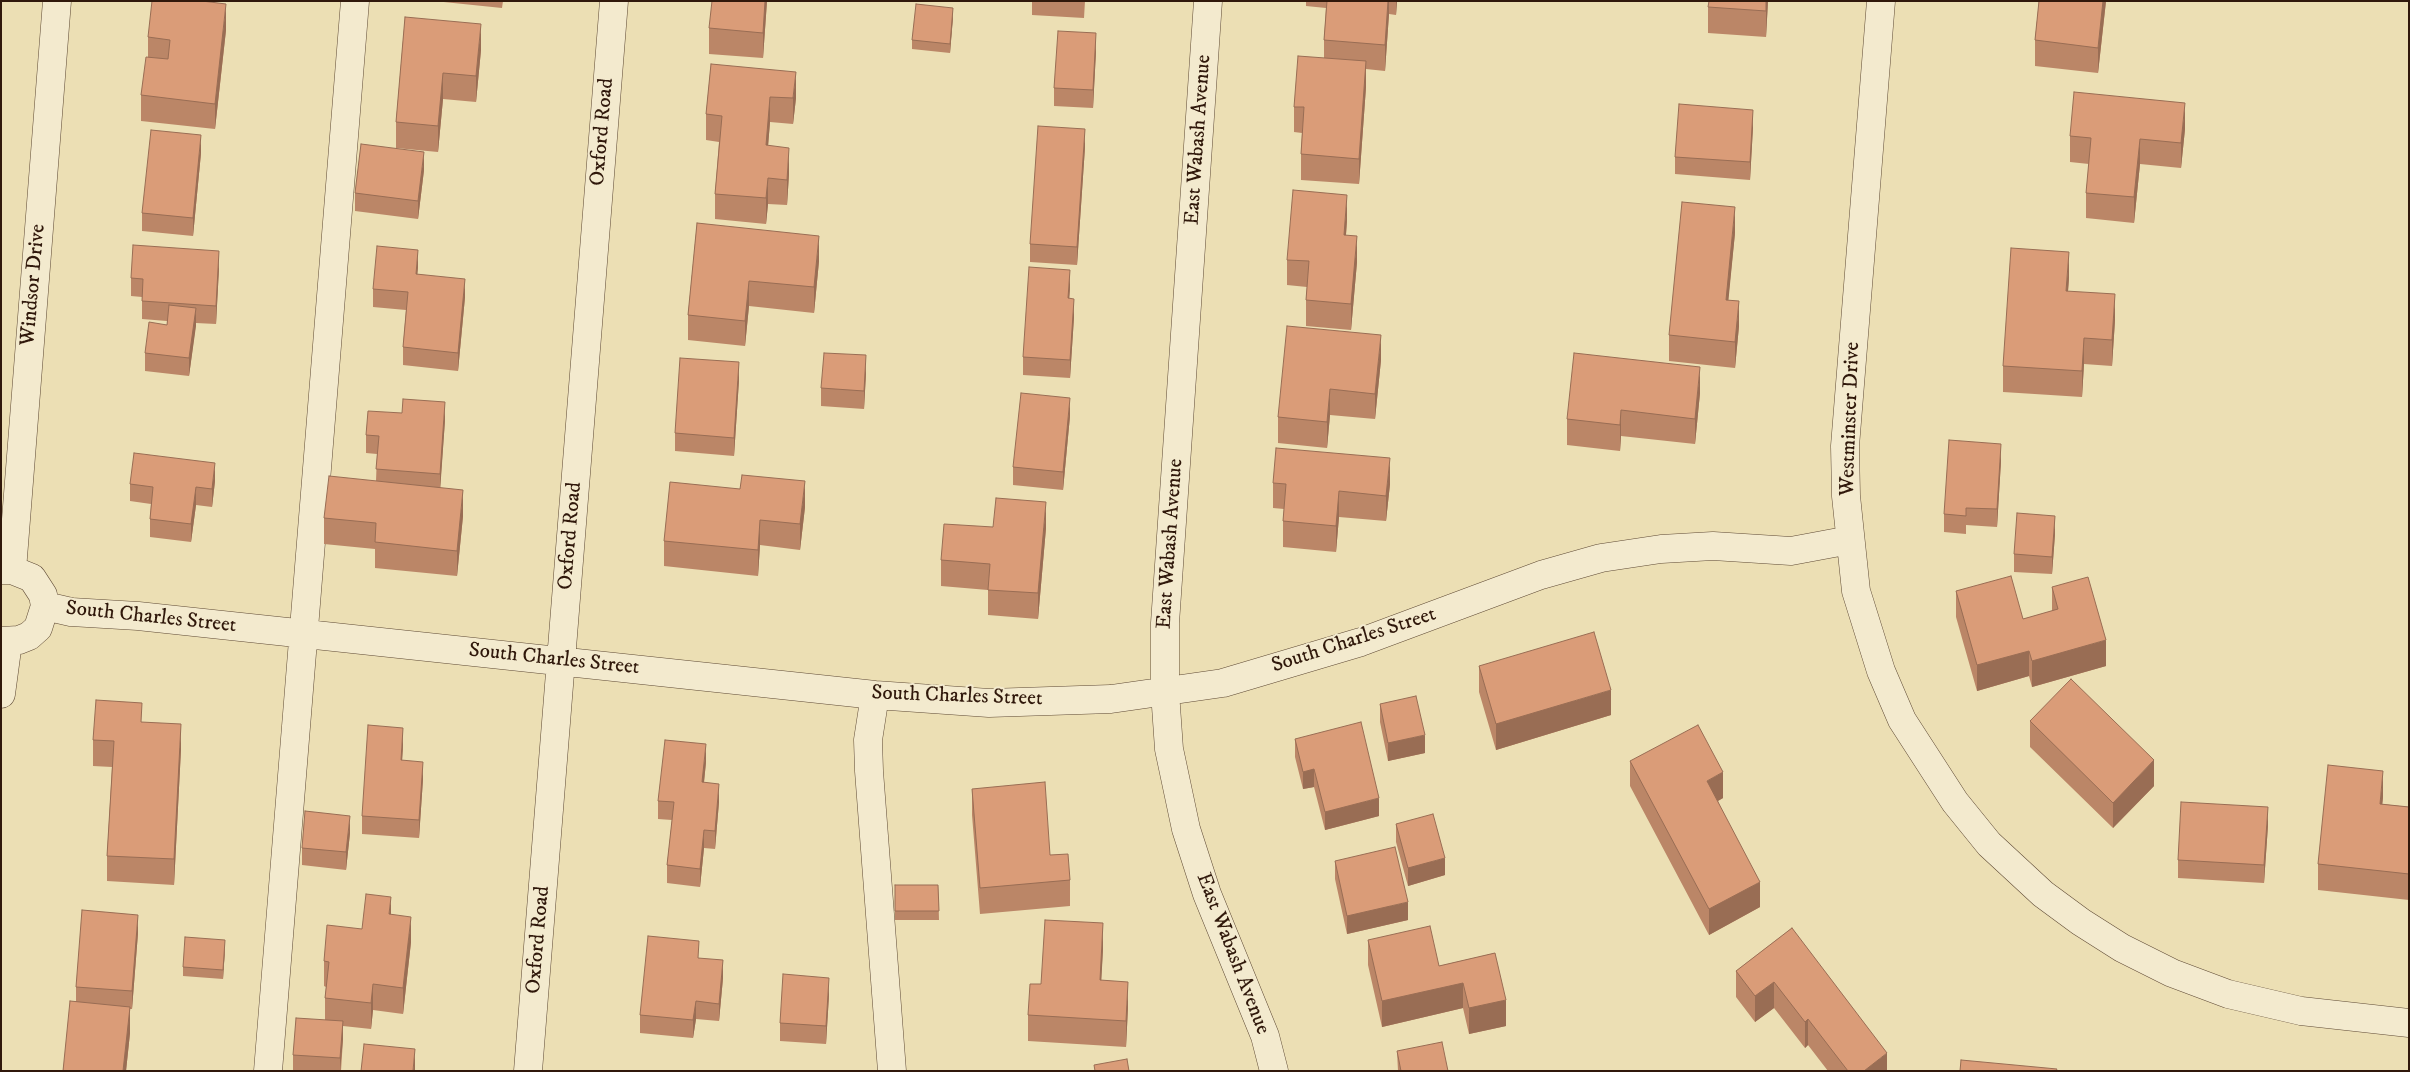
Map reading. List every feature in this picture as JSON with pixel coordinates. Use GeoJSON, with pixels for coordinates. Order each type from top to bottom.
{"type":"FeatureCollection","features":[{"type":"Feature","properties":{"kind":"street","name":"Windsor Drive"},"geometry":{"type":"LineString","coordinates":[[7,570],[57,1]]}},
{"type":"Feature","properties":{"kind":"street"},"geometry":{"type":"LineString","coordinates":[[268,1071],[355,1]]}},
{"type":"Feature","properties":{"kind":"street","name":"Oxford Road"},"geometry":{"type":"LineString","coordinates":[[528,1071],[614,1]]}},
{"type":"Feature","properties":{"kind":"street","name":"East Wabash Avenue"},"geometry":{"type":"LineString","coordinates":[[1208,1],[1165,623],[1165,692],[1169,749],[1186,828],[1207,894],[1265,1036],[1274,1071]]}},
{"type":"Feature","properties":{"kind":"street","name":"Westminster Drive"},"geometry":{"type":"LineString","coordinates":[[1881,1],[1845,446],[1846,496],[1856,591],[1881,671],[1902,720],[1950,794],[1989,844],[2043,894],[2081,922],[2122,948],[2172,972],[2228,994],[2301,1011],[2409,1022]]}},
{"type":"Feature","properties":{"kind":"street","name":"South Charles Street"},"geometry":{"type":"LineString","coordinates":[[45,606],[72,612],[138,616],[875,696],[990,703],[1111,699],[1223,683],[1361,642],[1542,575],[1601,558],[1661,550],[1713,546],[1791,551],[1850,540]]}},
{"type":"Feature","properties":{"kind":"street"},"geometry":{"type":"LineString","coordinates":[[1,694],[4,642],[19,640],[38,628],[45,606],[44,595],[35,582],[23,572],[7,570]]}},
{"type":"Feature","properties":{"kind":"street"},"geometry":{"type":"LineString","coordinates":[[875,696],[868,740],[869,771],[892,1071]]}},
{"type":"Feature","properties":{"kind":"building"},"geometry":{"type":"Polygon","coordinates":[[[152,1],[202,1],[226,4],[215,104],[141,95],[146,57],[168,59],[170,40],[148,37],[152,1]]]}},
{"type":"Feature","properties":{"kind":"building"},"geometry":{"type":"Polygon","coordinates":[[[712,1],[765,1],[763,33],[709,28],[712,1]]]}},
{"type":"Feature","properties":{"kind":"building"},"geometry":{"type":"Polygon","coordinates":[[[1327,1],[1388,1],[1385,45],[1324,40],[1327,1]]]}},
{"type":"Feature","properties":{"kind":"building"},"geometry":{"type":"Polygon","coordinates":[[[1709,1],[1766,1],[1766,11],[1708,7],[1709,1]]]}},
{"type":"Feature","properties":{"kind":"building"},"geometry":{"type":"Polygon","coordinates":[[[2039,1],[2103,1],[2098,48],[2035,40],[2039,1]]]}},
{"type":"Feature","properties":{"kind":"building"},"geometry":{"type":"Polygon","coordinates":[[[916,4],[953,8],[950,44],[912,40],[916,4]]]}},
{"type":"Feature","properties":{"kind":"building"},"geometry":{"type":"Polygon","coordinates":[[[405,17],[481,24],[476,76],[443,73],[438,126],[396,122],[405,17]]]}},
{"type":"Feature","properties":{"kind":"building"},"geometry":{"type":"Polygon","coordinates":[[[1058,31],[1096,33],[1093,90],[1054,88],[1058,31]]]}},
{"type":"Feature","properties":{"kind":"building"},"geometry":{"type":"Polygon","coordinates":[[[1298,56],[1366,61],[1359,159],[1301,154],[1304,107],[1294,107],[1298,56]]]}},
{"type":"Feature","properties":{"kind":"building"},"geometry":{"type":"Polygon","coordinates":[[[711,64],[796,72],[793,98],[770,97],[766,145],[789,148],[787,180],[768,178],[766,198],[715,194],[722,116],[706,114],[711,64]]]}},
{"type":"Feature","properties":{"kind":"building"},"geometry":{"type":"Polygon","coordinates":[[[2074,92],[2185,103],[2181,143],[2140,139],[2134,197],[2086,193],[2091,138],[2070,136],[2074,92]]]}},
{"type":"Feature","properties":{"kind":"building"},"geometry":{"type":"Polygon","coordinates":[[[1679,104],[1753,110],[1750,162],[1675,157],[1679,104]]]}},
{"type":"Feature","properties":{"kind":"building"},"geometry":{"type":"Polygon","coordinates":[[[1038,126],[1085,129],[1077,247],[1030,244],[1038,126]]]}},
{"type":"Feature","properties":{"kind":"building"},"geometry":{"type":"Polygon","coordinates":[[[151,130],[201,135],[193,218],[142,213],[151,130]]]}},
{"type":"Feature","properties":{"kind":"building"},"geometry":{"type":"Polygon","coordinates":[[[361,144],[424,152],[418,201],[355,193],[361,144]]]}},
{"type":"Feature","properties":{"kind":"building"},"geometry":{"type":"Polygon","coordinates":[[[1293,190],[1347,195],[1344,235],[1357,236],[1351,304],[1306,300],[1309,261],[1287,260],[1293,190]]]}},
{"type":"Feature","properties":{"kind":"building"},"geometry":{"type":"Polygon","coordinates":[[[1682,202],[1735,207],[1726,300],[1739,301],[1735,342],[1669,335],[1682,202]]]}},
{"type":"Feature","properties":{"kind":"building"},"geometry":{"type":"Polygon","coordinates":[[[697,223],[819,236],[814,287],[749,281],[745,321],[688,315],[697,223]]]}},
{"type":"Feature","properties":{"kind":"building"},"geometry":{"type":"Polygon","coordinates":[[[133,245],[219,251],[216,306],[142,301],[143,279],[131,278],[133,245]]]}},
{"type":"Feature","properties":{"kind":"building"},"geometry":{"type":"Polygon","coordinates":[[[377,246],[418,250],[416,274],[465,279],[458,353],[403,347],[408,292],[373,289],[377,246]]]}},
{"type":"Feature","properties":{"kind":"building"},"geometry":{"type":"Polygon","coordinates":[[[2011,248],[2069,252],[2066,291],[2115,294],[2112,340],[2084,338],[2082,371],[2003,366],[2011,248]]]}},
{"type":"Feature","properties":{"kind":"building"},"geometry":{"type":"Polygon","coordinates":[[[1029,267],[1070,270],[1068,298],[1074,299],[1070,360],[1023,357],[1029,267]]]}},
{"type":"Feature","properties":{"kind":"building"},"geometry":{"type":"Polygon","coordinates":[[[169,305],[196,308],[189,358],[145,353],[149,322],[167,325],[169,305]]]}},
{"type":"Feature","properties":{"kind":"building"},"geometry":{"type":"Polygon","coordinates":[[[1287,326],[1381,335],[1375,394],[1330,389],[1327,422],[1278,417],[1287,326]]]}},
{"type":"Feature","properties":{"kind":"building"},"geometry":{"type":"Polygon","coordinates":[[[824,353],[866,355],[864,391],[821,388],[824,353]]]}},
{"type":"Feature","properties":{"kind":"building"},"geometry":{"type":"Polygon","coordinates":[[[1574,353],[1700,367],[1695,419],[1621,410],[1620,425],[1567,419],[1574,353]]]}},
{"type":"Feature","properties":{"kind":"building"},"geometry":{"type":"Polygon","coordinates":[[[680,358],[739,362],[734,438],[675,433],[680,358]]]}},
{"type":"Feature","properties":{"kind":"building"},"geometry":{"type":"Polygon","coordinates":[[[1021,393],[1070,398],[1063,472],[1013,467],[1021,393]]]}},
{"type":"Feature","properties":{"kind":"building"},"geometry":{"type":"Polygon","coordinates":[[[403,399],[445,402],[440,474],[376,469],[379,436],[366,435],[368,411],[402,413],[403,399]]]}},
{"type":"Feature","properties":{"kind":"building"},"geometry":{"type":"Polygon","coordinates":[[[1949,440],[2001,444],[1997,509],[1966,508],[1966,516],[1944,514],[1949,440]]]}},
{"type":"Feature","properties":{"kind":"building"},"geometry":{"type":"Polygon","coordinates":[[[1276,448],[1390,458],[1386,496],[1339,491],[1336,526],[1283,521],[1286,484],[1273,483],[1276,448]]]}},
{"type":"Feature","properties":{"kind":"building"},"geometry":{"type":"Polygon","coordinates":[[[134,453],[215,463],[212,489],[196,487],[191,524],[150,519],[153,487],[130,484],[134,453]]]}},
{"type":"Feature","properties":{"kind":"building"},"geometry":{"type":"Polygon","coordinates":[[[742,475],[805,481],[800,524],[760,520],[758,550],[664,541],[670,482],[740,489],[742,475]]]}},
{"type":"Feature","properties":{"kind":"building"},"geometry":{"type":"Polygon","coordinates":[[[329,476],[463,490],[457,551],[375,542],[376,523],[324,518],[329,476]]]}},
{"type":"Feature","properties":{"kind":"building"},"geometry":{"type":"Polygon","coordinates":[[[996,498],[1046,502],[1038,593],[988,590],[990,564],[941,560],[944,524],[993,527],[996,498]]]}},
{"type":"Feature","properties":{"kind":"building"},"geometry":{"type":"Polygon","coordinates":[[[2017,513],[2055,516],[2052,557],[2014,554],[2017,513]]]}},
{"type":"Feature","properties":{"kind":"building"},"geometry":{"type":"Polygon","coordinates":[[[2011,576],[2023,619],[2058,609],[2052,587],[2088,577],[2106,640],[2032,661],[2029,651],[1977,665],[1956,591],[2011,576]]]}},
{"type":"Feature","properties":{"kind":"building"},"geometry":{"type":"Polygon","coordinates":[[[1594,632],[1611,690],[1496,724],[1479,666],[1594,632]]]}},
{"type":"Feature","properties":{"kind":"building"},"geometry":{"type":"Polygon","coordinates":[[[2071,679],[2154,760],[2113,803],[2030,721],[2071,679]]]}},
{"type":"Feature","properties":{"kind":"building"},"geometry":{"type":"Polygon","coordinates":[[[1416,696],[1425,735],[1388,743],[1380,704],[1416,696]]]}},
{"type":"Feature","properties":{"kind":"building"},"geometry":{"type":"Polygon","coordinates":[[[96,700],[142,703],[141,722],[181,724],[174,859],[107,856],[114,741],[93,740],[96,700]]]}},
{"type":"Feature","properties":{"kind":"building"},"geometry":{"type":"Polygon","coordinates":[[[1361,722],[1379,798],[1325,812],[1314,769],[1303,772],[1295,739],[1361,722]]]}},
{"type":"Feature","properties":{"kind":"building"},"geometry":{"type":"Polygon","coordinates":[[[368,725],[403,728],[401,760],[423,762],[419,820],[362,816],[368,725]]]}},
{"type":"Feature","properties":{"kind":"building"},"geometry":{"type":"Polygon","coordinates":[[[1698,725],[1723,772],[1707,781],[1760,882],[1709,909],[1630,761],[1698,725]]]}},
{"type":"Feature","properties":{"kind":"building"},"geometry":{"type":"Polygon","coordinates":[[[665,740],[706,744],[702,782],[719,784],[715,831],[704,830],[700,869],[667,865],[674,802],[658,801],[665,740]]]}},
{"type":"Feature","properties":{"kind":"building"},"geometry":{"type":"Polygon","coordinates":[[[2328,765],[2383,771],[2380,804],[2409,807],[2409,874],[2318,864],[2328,765]]]}},
{"type":"Feature","properties":{"kind":"building"},"geometry":{"type":"Polygon","coordinates":[[[1045,782],[1050,855],[1068,854],[1070,880],[980,888],[972,789],[1045,782]]]}},
{"type":"Feature","properties":{"kind":"building"},"geometry":{"type":"Polygon","coordinates":[[[2181,802],[2268,807],[2264,865],[2178,860],[2181,802]]]}},
{"type":"Feature","properties":{"kind":"building"},"geometry":{"type":"Polygon","coordinates":[[[305,811],[350,816],[346,852],[302,848],[305,811]]]}},
{"type":"Feature","properties":{"kind":"building"},"geometry":{"type":"Polygon","coordinates":[[[1433,814],[1445,858],[1408,868],[1396,824],[1433,814]]]}},
{"type":"Feature","properties":{"kind":"building"},"geometry":{"type":"Polygon","coordinates":[[[1395,847],[1408,902],[1347,916],[1335,861],[1395,847]]]}},
{"type":"Feature","properties":{"kind":"building"},"geometry":{"type":"Polygon","coordinates":[[[895,885],[938,885],[939,911],[895,911],[895,885]]]}},
{"type":"Feature","properties":{"kind":"building"},"geometry":{"type":"Polygon","coordinates":[[[366,894],[391,897],[389,914],[411,917],[403,988],[373,984],[371,1003],[325,998],[329,962],[324,961],[327,925],[362,929],[366,894]]]}},
{"type":"Feature","properties":{"kind":"building"},"geometry":{"type":"Polygon","coordinates":[[[82,910],[138,915],[132,991],[76,987],[82,910]]]}},
{"type":"Feature","properties":{"kind":"building"},"geometry":{"type":"Polygon","coordinates":[[[1045,920],[1103,923],[1100,980],[1128,982],[1126,1021],[1028,1015],[1030,984],[1041,984],[1045,920]]]}},
{"type":"Feature","properties":{"kind":"building"},"geometry":{"type":"Polygon","coordinates":[[[1430,926],[1439,966],[1495,953],[1506,1000],[1469,1008],[1463,983],[1382,1001],[1368,940],[1430,926]]]}},
{"type":"Feature","properties":{"kind":"building"},"geometry":{"type":"Polygon","coordinates":[[[1792,928],[1887,1053],[1864,1071],[1848,1071],[1808,1019],[1805,1022],[1774,982],[1755,996],[1736,971],[1792,928]]]}},
{"type":"Feature","properties":{"kind":"building"},"geometry":{"type":"Polygon","coordinates":[[[648,936],[699,941],[698,958],[723,960],[719,1004],[696,1001],[693,1020],[640,1015],[648,936]]]}},
{"type":"Feature","properties":{"kind":"building"},"geometry":{"type":"Polygon","coordinates":[[[185,937],[225,940],[223,970],[183,967],[185,937]]]}},
{"type":"Feature","properties":{"kind":"building"},"geometry":{"type":"Polygon","coordinates":[[[783,974],[829,978],[826,1026],[780,1023],[783,974]]]}},
{"type":"Feature","properties":{"kind":"building"},"geometry":{"type":"Polygon","coordinates":[[[70,1001],[130,1007],[123,1071],[63,1071],[70,1001]]]}},
{"type":"Feature","properties":{"kind":"building"},"geometry":{"type":"Polygon","coordinates":[[[296,1018],[343,1021],[340,1058],[293,1055],[296,1018]]]}},
{"type":"Feature","properties":{"kind":"building"},"geometry":{"type":"Polygon","coordinates":[[[1442,1042],[1448,1071],[1401,1071],[1397,1051],[1442,1042]]]}},
{"type":"Feature","properties":{"kind":"building"},"geometry":{"type":"Polygon","coordinates":[[[364,1044],[415,1049],[413,1071],[361,1071],[364,1044]]]}},
{"type":"Feature","properties":{"kind":"building"},"geometry":{"type":"Polygon","coordinates":[[[1127,1059],[1129,1071],[1095,1071],[1094,1065],[1127,1059]]]}},
{"type":"Feature","properties":{"kind":"building"},"geometry":{"type":"Polygon","coordinates":[[[1961,1060],[2057,1069],[2056,1071],[1960,1071],[1961,1060]]]}}]}
